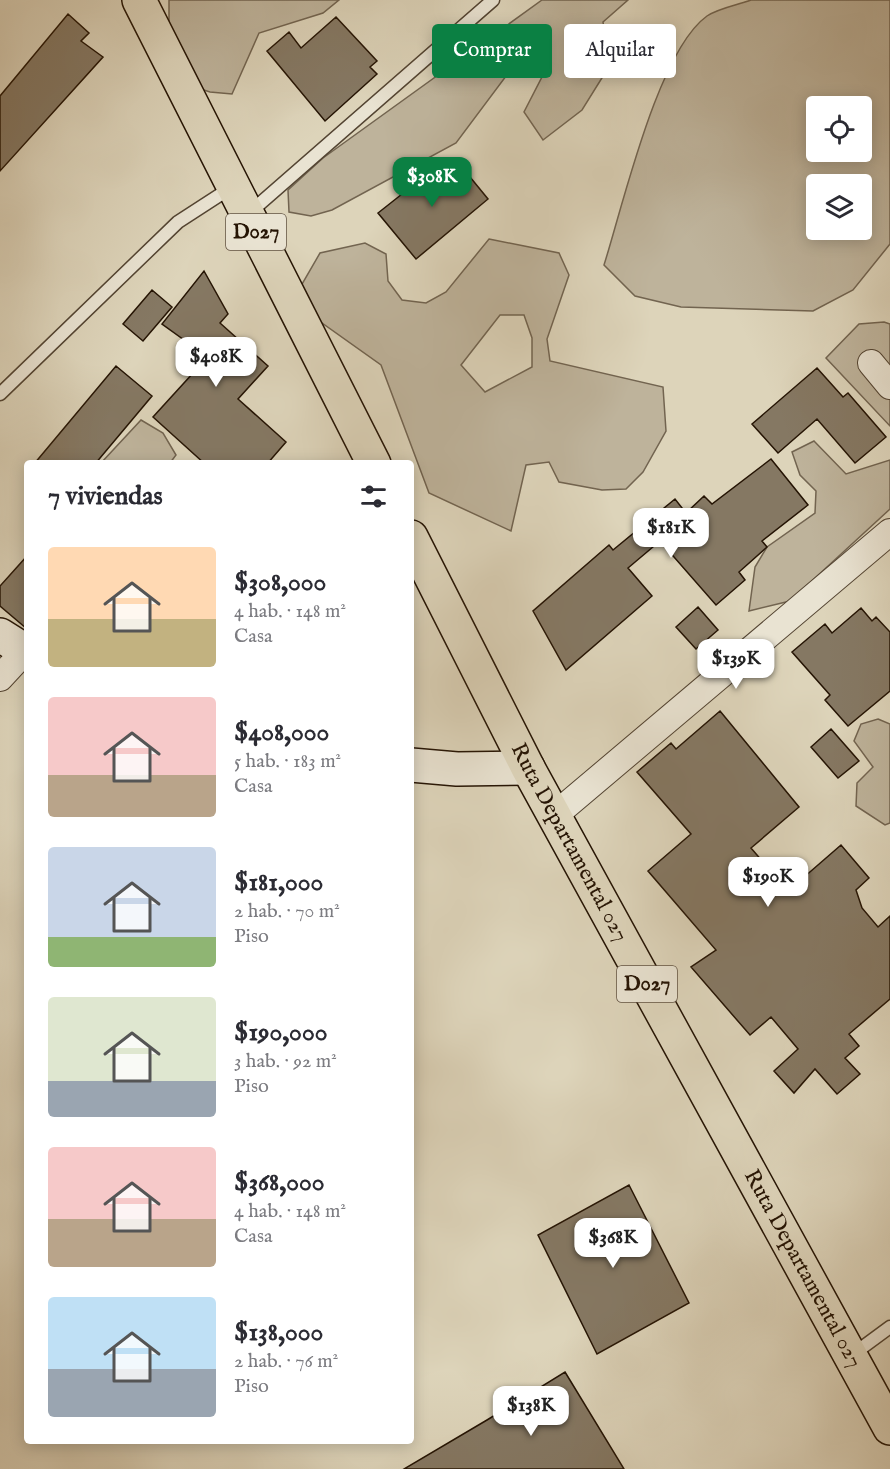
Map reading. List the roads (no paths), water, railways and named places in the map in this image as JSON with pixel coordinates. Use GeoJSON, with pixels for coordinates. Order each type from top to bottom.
{"type":"FeatureCollection","features":[{"type":"Feature","properties":{"kind":"main road","name":"D027"},"geometry":{"type":"LineString","coordinates":[[139,0],[372,460]]}},
{"type":"Feature","properties":{"kind":"main road","name":"Ruta Departamental 027"},"geometry":{"type":"LineString","coordinates":[[414,543],[528,768],[890,1428]]}},
{"type":"Feature","properties":{"kind":"street"},"geometry":{"type":"LineString","coordinates":[[871,363],[890,386]]}},
{"type":"Feature","properties":{"kind":"street"},"geometry":{"type":"LineString","coordinates":[[555,815],[890,532]]}},
{"type":"Feature","properties":{"kind":"street"},"geometry":{"type":"LineString","coordinates":[[0,678],[17,646]]}},
{"type":"Feature","properties":{"kind":"street"},"geometry":{"type":"LineString","coordinates":[[414,765],[457,769],[528,768]]}},
{"type":"Feature","properties":{"kind":"lane"},"geometry":{"type":"LineString","coordinates":[[0,394],[178,222],[240,201],[493,0]]}},
{"type":"Feature","properties":{"kind":"lane"},"geometry":{"type":"LineString","coordinates":[[852,1356],[890,1328]]}}]}
